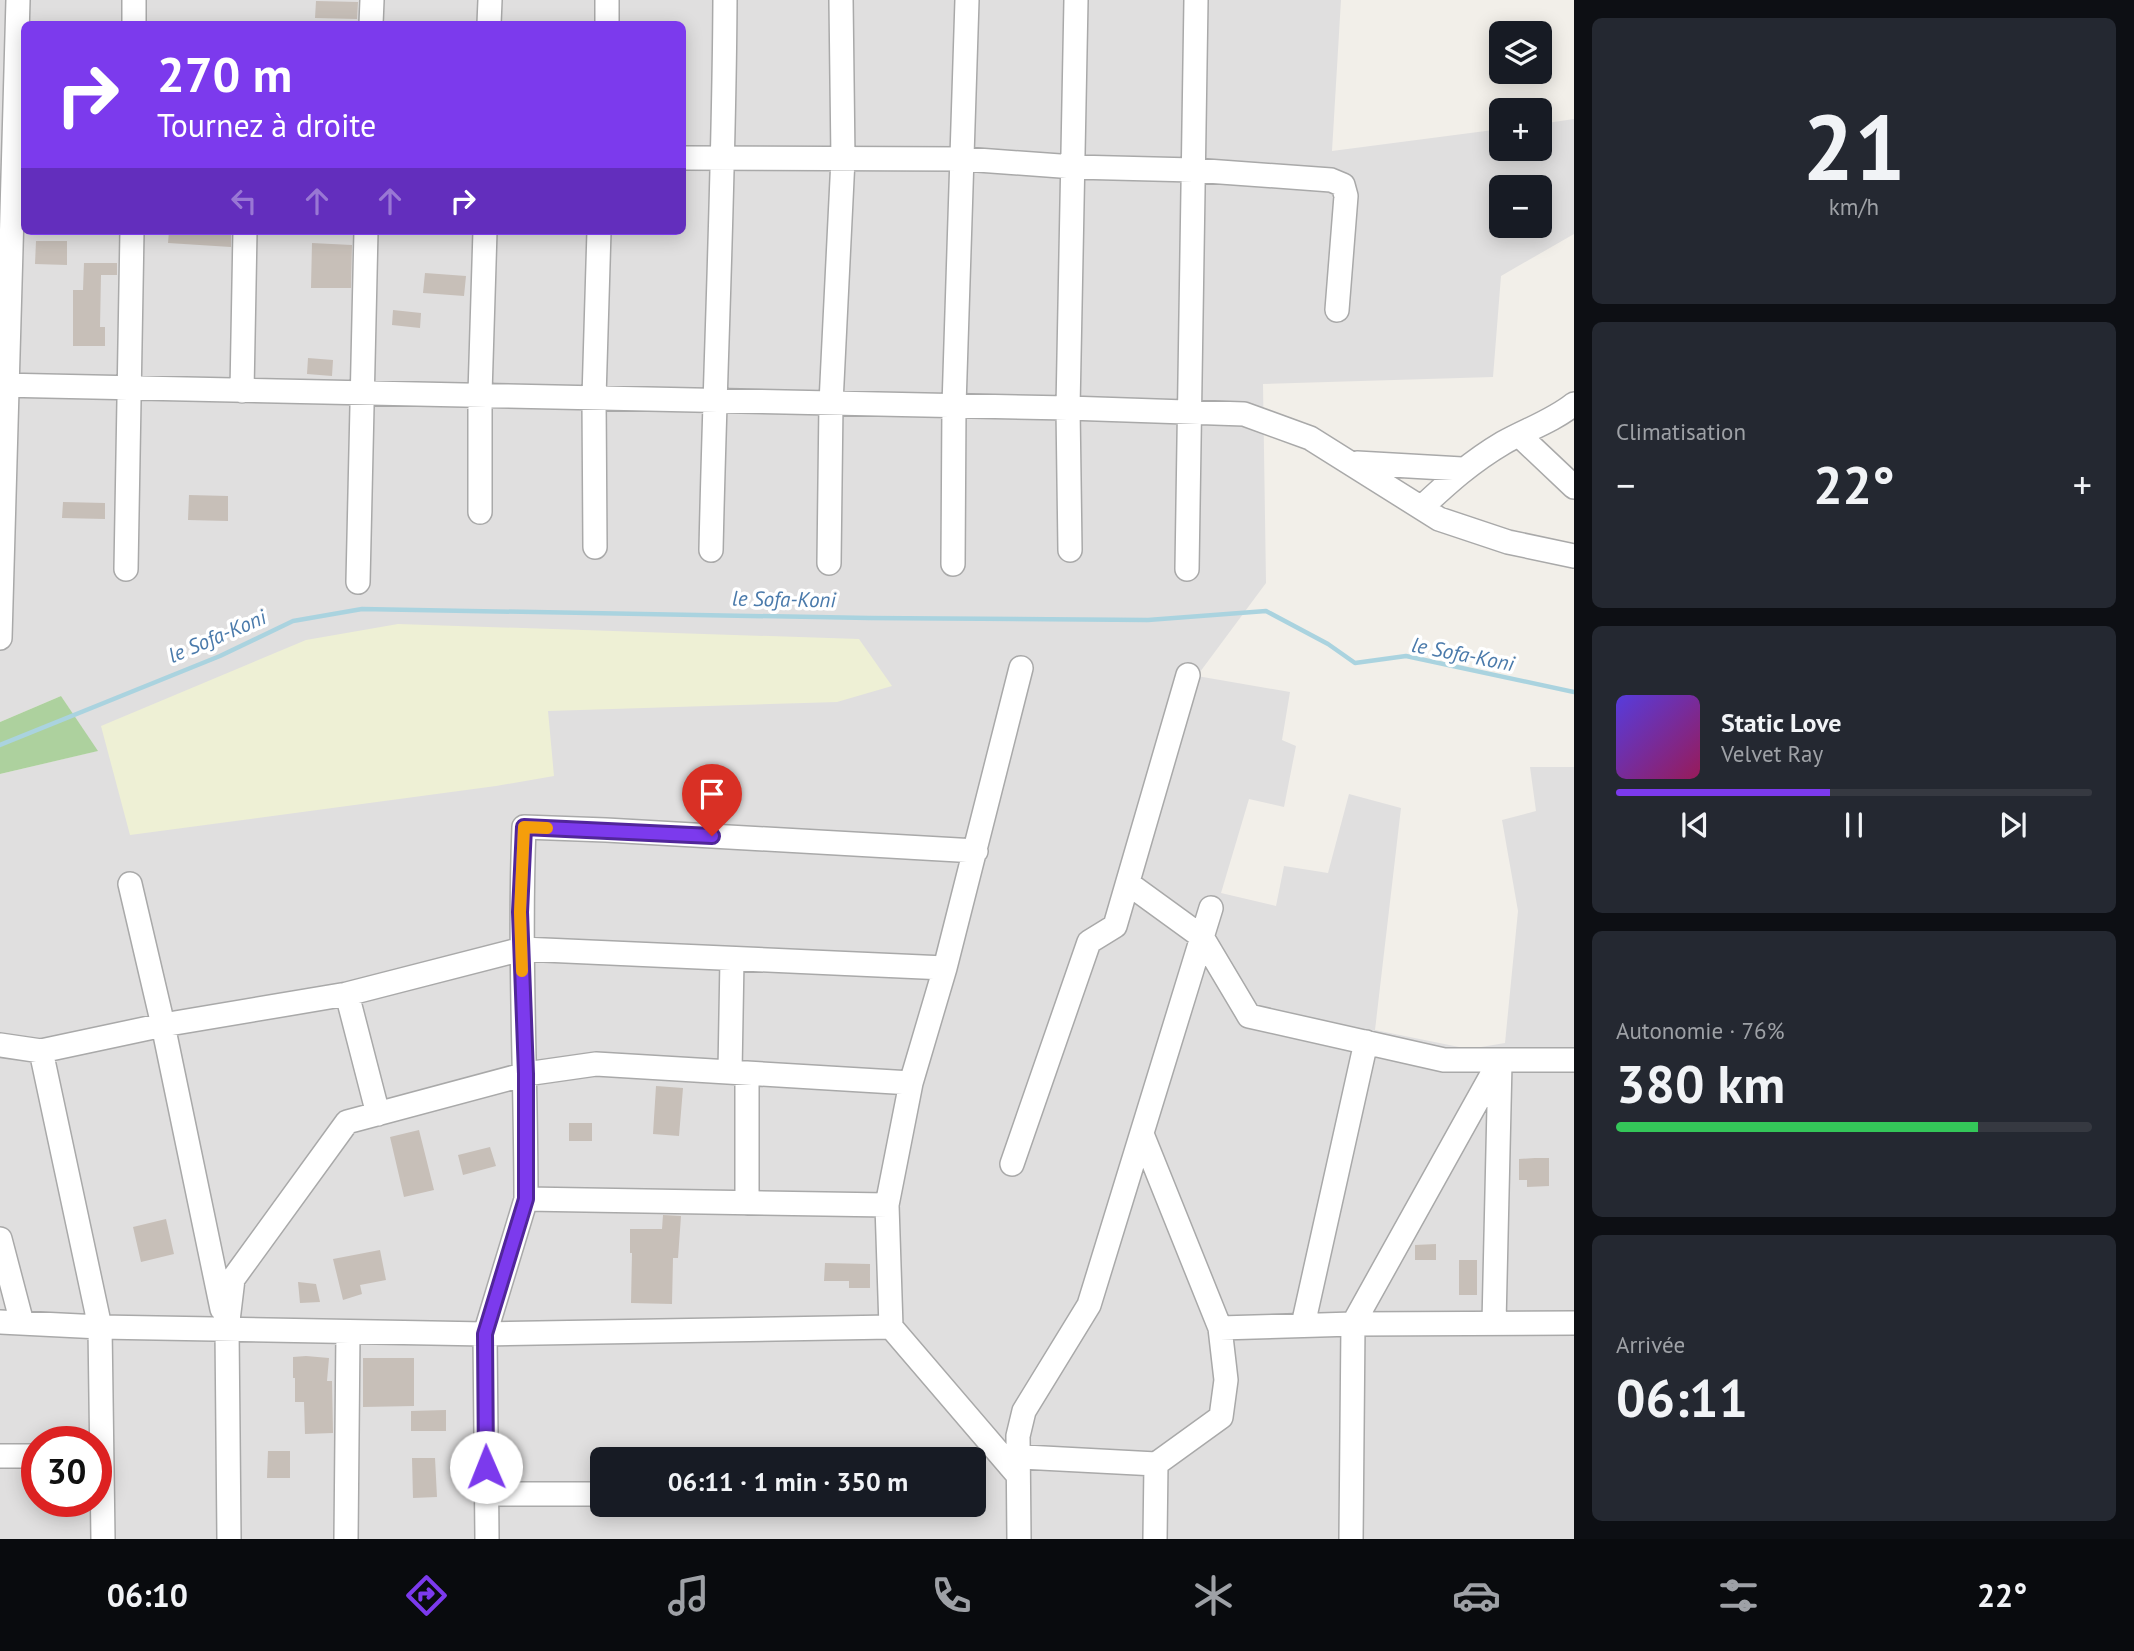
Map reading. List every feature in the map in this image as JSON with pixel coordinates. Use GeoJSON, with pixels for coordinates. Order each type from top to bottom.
{"type":"FeatureCollection","features":[{"type":"Feature","properties":{"kind":"street"},"geometry":{"type":"LineString","coordinates":[[0,638],[4,385],[18,0]]}},
{"type":"Feature","properties":{"kind":"street"},"geometry":{"type":"LineString","coordinates":[[134,0],[134,21]]}},
{"type":"Feature","properties":{"kind":"street"},"geometry":{"type":"LineString","coordinates":[[371,21],[372,0]]}},
{"type":"Feature","properties":{"kind":"street"},"geometry":{"type":"LineString","coordinates":[[489,21],[490,0]]}},
{"type":"Feature","properties":{"kind":"street"},"geometry":{"type":"LineString","coordinates":[[607,0],[607,21]]}},
{"type":"Feature","properties":{"kind":"street"},"geometry":{"type":"LineString","coordinates":[[711,550],[724,159],[725,0]]}},
{"type":"Feature","properties":{"kind":"street"},"geometry":{"type":"LineString","coordinates":[[829,564],[831,403],[843,159],[841,0]]}},
{"type":"Feature","properties":{"kind":"street"},"geometry":{"type":"LineString","coordinates":[[953,564],[954,405],[964,159],[967,0]]}},
{"type":"Feature","properties":{"kind":"street"},"geometry":{"type":"LineString","coordinates":[[1070,550],[1068,408],[1076,0]]}},
{"type":"Feature","properties":{"kind":"street"},"geometry":{"type":"LineString","coordinates":[[1187,569],[1196,0]]}},
{"type":"Feature","properties":{"kind":"street"},"geometry":{"type":"LineString","coordinates":[[686,158],[964,159],[1074,167],[1193,170],[1331,180],[1343,185],[1346,196],[1337,310]]}},
{"type":"Feature","properties":{"kind":"street"},"geometry":{"type":"LineString","coordinates":[[125,569],[132,235]]}},
{"type":"Feature","properties":{"kind":"street"},"geometry":{"type":"LineString","coordinates":[[242,391],[245,235]]}},
{"type":"Feature","properties":{"kind":"street"},"geometry":{"type":"LineString","coordinates":[[358,582],[366,235]]}},
{"type":"Feature","properties":{"kind":"street"},"geometry":{"type":"LineString","coordinates":[[480,512],[485,235]]}},
{"type":"Feature","properties":{"kind":"street"},"geometry":{"type":"LineString","coordinates":[[595,547],[594,398],[599,235]]}},
{"type":"Feature","properties":{"kind":"street"},"geometry":{"type":"LineString","coordinates":[[4,385],[954,405],[1244,414],[1310,438],[1438,519],[1508,542],[1574,555]]}},
{"type":"Feature","properties":{"kind":"street"},"geometry":{"type":"LineString","coordinates":[[1422,507],[1462,470],[1574,404]]}},
{"type":"Feature","properties":{"kind":"street"},"geometry":{"type":"LineString","coordinates":[[1519,435],[1574,487]]}},
{"type":"Feature","properties":{"kind":"street"},"geometry":{"type":"LineString","coordinates":[[1353,463],[1462,470]]}},
{"type":"Feature","properties":{"kind":"street"},"geometry":{"type":"LineString","coordinates":[[1021,668],[945,968],[911,1083],[887,1205],[891,1327],[1012,1462],[1156,1464],[1221,1417],[1226,1380],[1220,1328],[1142,1134]]}},
{"type":"Feature","properties":{"kind":"street"},"geometry":{"type":"LineString","coordinates":[[1012,1164],[1089,942],[1115,926],[1188,675]]}},
{"type":"Feature","properties":{"kind":"street"},"geometry":{"type":"LineString","coordinates":[[487,1539],[485,1334],[526,1199],[526,1074],[520,912],[524,827],[976,851]]}},
{"type":"Feature","properties":{"kind":"street"},"geometry":{"type":"LineString","coordinates":[[130,884],[163,1025],[227,1329]]}},
{"type":"Feature","properties":{"kind":"street"},"geometry":{"type":"LineString","coordinates":[[1129,884],[1202,937],[1250,1016],[1444,1060],[1574,1060]]}},
{"type":"Feature","properties":{"kind":"street"},"geometry":{"type":"LineString","coordinates":[[1018,1539],[1012,1462],[1024,1411],[1089,1305],[1211,908]]}},
{"type":"Feature","properties":{"kind":"street"},"geometry":{"type":"LineString","coordinates":[[0,1045],[41,1051],[163,1025],[347,994],[522,949],[945,968]]}},
{"type":"Feature","properties":{"kind":"street"},"geometry":{"type":"LineString","coordinates":[[732,959],[747,1203]]}},
{"type":"Feature","properties":{"kind":"street"},"geometry":{"type":"LineString","coordinates":[[347,994],[378,1114]]}},
{"type":"Feature","properties":{"kind":"street"},"geometry":{"type":"LineString","coordinates":[[1303,1325],[1366,1042]]}},
{"type":"Feature","properties":{"kind":"street"},"geometry":{"type":"LineString","coordinates":[[41,1051],[100,1327],[99,1426]]}},
{"type":"Feature","properties":{"kind":"street"},"geometry":{"type":"LineString","coordinates":[[1494,1323],[1500,1060]]}},
{"type":"Feature","properties":{"kind":"street"},"geometry":{"type":"LineString","coordinates":[[1351,1539],[1353,1324],[1500,1060]]}},
{"type":"Feature","properties":{"kind":"street"},"geometry":{"type":"LineString","coordinates":[[229,1539],[227,1329],[233,1279],[347,1122],[526,1074],[596,1064],[911,1083]]}},
{"type":"Feature","properties":{"kind":"street"},"geometry":{"type":"LineString","coordinates":[[526,1199],[887,1205]]}},
{"type":"Feature","properties":{"kind":"street"},"geometry":{"type":"LineString","coordinates":[[0,1239],[11,1323],[485,1334],[891,1327]]}},
{"type":"Feature","properties":{"kind":"street"},"geometry":{"type":"LineString","coordinates":[[1220,1328],[1353,1324],[1574,1323]]}},
{"type":"Feature","properties":{"kind":"street"},"geometry":{"type":"LineString","coordinates":[[346,1539],[348,1332]]}},
{"type":"Feature","properties":{"kind":"street"},"geometry":{"type":"LineString","coordinates":[[0,1457],[21,1457]]}},
{"type":"Feature","properties":{"kind":"street"},"geometry":{"type":"LineString","coordinates":[[1155,1539],[1156,1464]]}},
{"type":"Feature","properties":{"kind":"street"},"geometry":{"type":"LineString","coordinates":[[487,1494],[590,1494]]}},
{"type":"Feature","properties":{"kind":"street"},"geometry":{"type":"LineString","coordinates":[[102,1517],[103,1539]]}},
{"type":"Feature","properties":{"kind":"shaded area"},"geometry":{"type":"Polygon","coordinates":[[[0,0],[1341,0],[1332,151],[1489,131],[1489,161],[1552,161],[1552,122],[1574,119],[1574,234],[1501,276],[1493,377],[1263,384],[1266,583],[1197,676],[1290,692],[1282,740],[1296,746],[1284,807],[1249,799],[1221,893],[1276,906],[1284,866],[1328,873],[1349,794],[1401,808],[1375,1030],[1469,1049],[1505,1043],[1518,911],[1502,820],[1536,811],[1530,767],[1574,767],[1574,1539],[0,1539],[0,774],[97,751],[61,696],[0,722],[0,0]]]}},
{"type":"Feature","properties":{"kind":"green space"},"geometry":{"type":"Polygon","coordinates":[[[398,624],[859,639],[892,686],[837,702],[548,711],[554,776],[130,835],[101,726],[306,640],[398,624]]]}},
{"type":"Feature","properties":{"kind":"green space"},"geometry":{"type":"Polygon","coordinates":[[[61,696],[98,751],[0,774],[0,722],[61,696]]]}},
{"type":"Feature","properties":{"kind":"building"},"geometry":{"type":"Polygon","coordinates":[[[316,1],[358,2],[357,19],[315,18],[316,1]]]}},
{"type":"Feature","properties":{"kind":"building"},"geometry":{"type":"Polygon","coordinates":[[[169,235],[231,235],[231,247],[168,243],[169,235]]]}},
{"type":"Feature","properties":{"kind":"building"},"geometry":{"type":"Polygon","coordinates":[[[36,241],[67,241],[67,265],[35,264],[36,241]]]}},
{"type":"Feature","properties":{"kind":"building"},"geometry":{"type":"Polygon","coordinates":[[[312,243],[352,245],[351,288],[311,288],[312,243]]]}},
{"type":"Feature","properties":{"kind":"building"},"geometry":{"type":"Polygon","coordinates":[[[84,263],[117,263],[117,275],[101,275],[100,327],[105,327],[105,346],[73,346],[73,290],[83,290],[84,263]]]}},
{"type":"Feature","properties":{"kind":"building"},"geometry":{"type":"Polygon","coordinates":[[[425,273],[466,276],[464,296],[423,293],[425,273]]]}},
{"type":"Feature","properties":{"kind":"building"},"geometry":{"type":"Polygon","coordinates":[[[393,310],[421,313],[420,328],[392,325],[393,310]]]}},
{"type":"Feature","properties":{"kind":"building"},"geometry":{"type":"Polygon","coordinates":[[[308,358],[333,360],[332,376],[307,374],[308,358]]]}},
{"type":"Feature","properties":{"kind":"building"},"geometry":{"type":"Polygon","coordinates":[[[189,495],[228,496],[228,521],[188,520],[189,495]]]}},
{"type":"Feature","properties":{"kind":"building"},"geometry":{"type":"Polygon","coordinates":[[[63,502],[105,503],[105,519],[62,518],[63,502]]]}},
{"type":"Feature","properties":{"kind":"building"},"geometry":{"type":"Polygon","coordinates":[[[656,1086],[683,1088],[679,1136],[653,1134],[656,1086]]]}},
{"type":"Feature","properties":{"kind":"building"},"geometry":{"type":"Polygon","coordinates":[[[569,1123],[592,1123],[592,1141],[569,1141],[569,1123]]]}},
{"type":"Feature","properties":{"kind":"building"},"geometry":{"type":"Polygon","coordinates":[[[419,1130],[434,1190],[404,1197],[390,1137],[419,1130]]]}},
{"type":"Feature","properties":{"kind":"building"},"geometry":{"type":"Polygon","coordinates":[[[490,1147],[496,1166],[463,1175],[458,1155],[490,1147]]]}},
{"type":"Feature","properties":{"kind":"building"},"geometry":{"type":"Polygon","coordinates":[[[1549,1158],[1549,1186],[1527,1187],[1527,1180],[1519,1180],[1519,1159],[1549,1158]]]}},
{"type":"Feature","properties":{"kind":"building"},"geometry":{"type":"Polygon","coordinates":[[[663,1215],[681,1216],[678,1258],[673,1258],[672,1304],[631,1303],[630,1229],[662,1229],[663,1215]]]}},
{"type":"Feature","properties":{"kind":"building"},"geometry":{"type":"Polygon","coordinates":[[[166,1219],[174,1254],[141,1262],[133,1227],[166,1219]]]}},
{"type":"Feature","properties":{"kind":"building"},"geometry":{"type":"Polygon","coordinates":[[[1436,1244],[1436,1260],[1415,1260],[1415,1245],[1436,1244]]]}},
{"type":"Feature","properties":{"kind":"building"},"geometry":{"type":"Polygon","coordinates":[[[380,1250],[386,1280],[360,1285],[362,1294],[343,1300],[333,1259],[380,1250]]]}},
{"type":"Feature","properties":{"kind":"building"},"geometry":{"type":"Polygon","coordinates":[[[1459,1260],[1477,1260],[1477,1295],[1459,1295],[1459,1260]]]}},
{"type":"Feature","properties":{"kind":"building"},"geometry":{"type":"Polygon","coordinates":[[[825,1263],[870,1264],[870,1288],[849,1288],[849,1281],[824,1281],[825,1263]]]}},
{"type":"Feature","properties":{"kind":"building"},"geometry":{"type":"Polygon","coordinates":[[[298,1282],[316,1284],[320,1302],[300,1303],[298,1282]]]}},
{"type":"Feature","properties":{"kind":"building"},"geometry":{"type":"Polygon","coordinates":[[[293,1357],[329,1358],[327,1381],[332,1381],[333,1433],[305,1434],[304,1402],[295,1402],[293,1357]]]}},
{"type":"Feature","properties":{"kind":"building"},"geometry":{"type":"Polygon","coordinates":[[[363,1358],[414,1358],[414,1406],[363,1407],[363,1358]]]}},
{"type":"Feature","properties":{"kind":"building"},"geometry":{"type":"Polygon","coordinates":[[[446,1410],[446,1431],[411,1431],[411,1411],[446,1410]]]}},
{"type":"Feature","properties":{"kind":"building"},"geometry":{"type":"Polygon","coordinates":[[[268,1451],[290,1451],[290,1478],[267,1478],[268,1451]]]}},
{"type":"Feature","properties":{"kind":"building"},"geometry":{"type":"Polygon","coordinates":[[[412,1458],[435,1458],[437,1497],[413,1498],[412,1458]]]}},
{"type":"Feature","properties":{"kind":"waterway","name":"le Sofa-Koni"},"geometry":{"type":"LineString","coordinates":[[0,745],[220,656],[293,621],[362,609],[1148,620],[1266,611],[1328,644],[1355,663],[1406,656],[1574,692]]}},
{"type":"Feature","properties":{"kind":"slow traffic"},"geometry":{"type":"LineString","coordinates":[[522,971],[520,912],[524,827],[547,828]]}},
{"type":"Feature","properties":{"kind":"route"},"geometry":{"type":"LineString","coordinates":[[486,1467],[485,1334],[526,1199],[526,1074],[520,912],[524,827],[712,836]]}}]}
